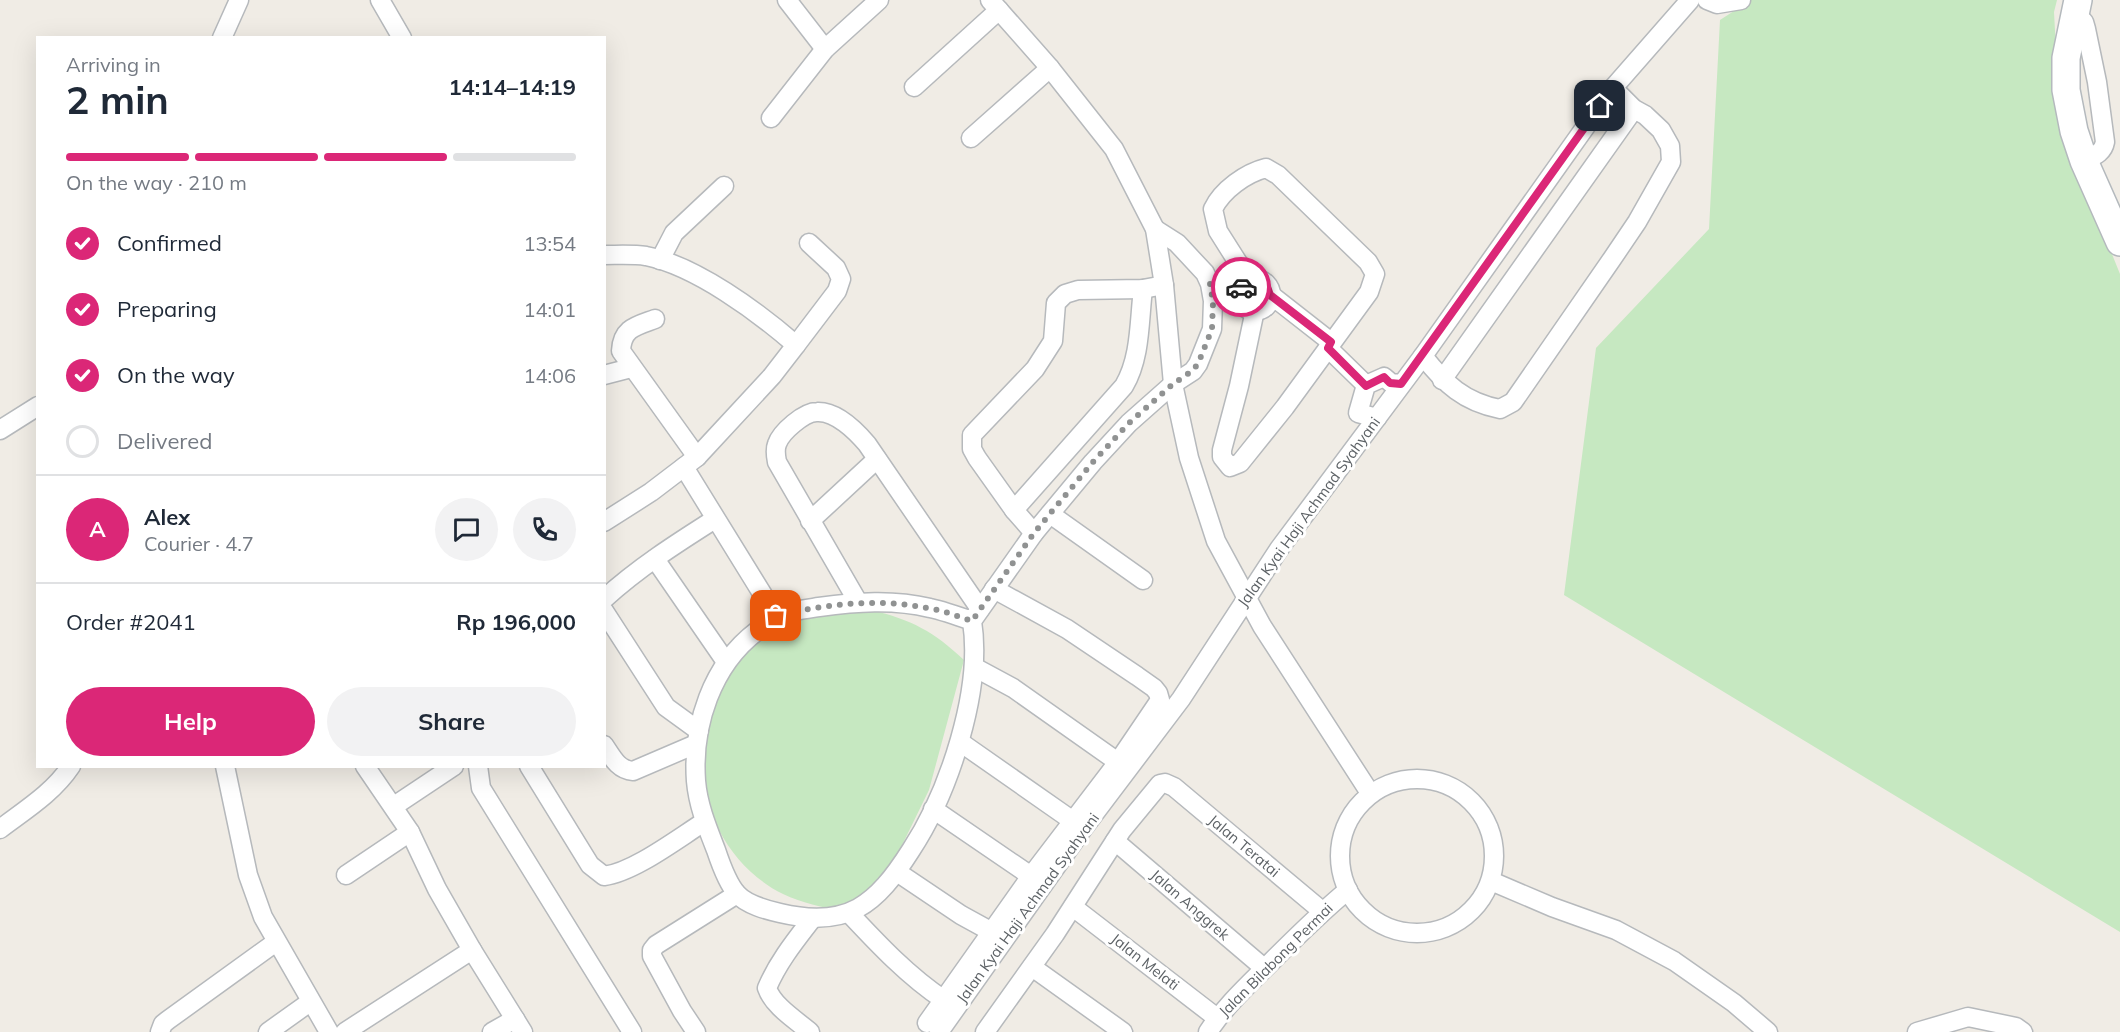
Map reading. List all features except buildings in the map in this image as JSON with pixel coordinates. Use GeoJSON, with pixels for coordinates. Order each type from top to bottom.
{"type":"FeatureCollection","features":[{"type":"Feature","properties":{"kind":"main road"},"geometry":{"type":"LineString","coordinates":[[2076,7],[2066,58],[2066,90],[2074,131],[2084,161],[2120,242]]}},
{"type":"Feature","properties":{"kind":"street"},"geometry":{"type":"LineString","coordinates":[[223,36],[239,0]]}},
{"type":"Feature","properties":{"kind":"street"},"geometry":{"type":"LineString","coordinates":[[380,0],[401,36]]}},
{"type":"Feature","properties":{"kind":"street"},"geometry":{"type":"LineString","coordinates":[[787,0],[825,49]]}},
{"type":"Feature","properties":{"kind":"street"},"geometry":{"type":"LineString","coordinates":[[771,118],[825,49],[879,0]]}},
{"type":"Feature","properties":{"kind":"street","name":"Jalan Kyai Haji Achmad Syahyani"},"geometry":{"type":"LineString","coordinates":[[933,1028],[1181,699],[1279,549],[1423,356],[1613,88],[1689,0]]}},
{"type":"Feature","properties":{"kind":"street"},"geometry":{"type":"LineString","coordinates":[[1712,2],[1741,0]]}},
{"type":"Feature","properties":{"kind":"street"},"geometry":{"type":"LineString","coordinates":[[914,87],[994,5],[1050,68],[1114,149],[1155,229],[1164,285],[1173,384],[1189,458],[1216,541],[1262,626],[1306,697],[1371,793]]}},
{"type":"Feature","properties":{"kind":"street"},"geometry":{"type":"LineString","coordinates":[[2076,7],[2086,29],[2097,82],[2105,142],[2104,148],[2099,153],[2084,161]]}},
{"type":"Feature","properties":{"kind":"street"},"geometry":{"type":"LineString","coordinates":[[970,138],[1050,68]]}},
{"type":"Feature","properties":{"kind":"street"},"geometry":{"type":"LineString","coordinates":[[2066,90],[2097,82]]}},
{"type":"Feature","properties":{"kind":"street"},"geometry":{"type":"LineString","coordinates":[[1423,356],[1442,380],[1461,395],[1487,407],[1500,409],[1513,402],[1618,250],[1671,162],[1670,146],[1661,130],[1645,115],[1634,109],[1613,88]]}},
{"type":"Feature","properties":{"kind":"street"},"geometry":{"type":"LineString","coordinates":[[1442,380],[1634,109]]}},
{"type":"Feature","properties":{"kind":"street"},"geometry":{"type":"LineString","coordinates":[[1210,284],[1244,284],[1261,280],[1269,289],[1270,295],[1266,306],[1255,310],[1244,306],[1239,296],[1244,284],[1218,231],[1213,209],[1226,191],[1258,170],[1266,168],[1278,175],[1368,262],[1376,274],[1369,292],[1330,345],[1240,463],[1230,467],[1222,457],[1222,450],[1239,386],[1255,310]]}},
{"type":"Feature","properties":{"kind":"street"},"geometry":{"type":"LineString","coordinates":[[660,260],[674,233],[724,186]]}},
{"type":"Feature","properties":{"kind":"street"},"geometry":{"type":"LineString","coordinates":[[976,615],[903,604],[858,602],[776,616],[740,644],[726,662],[713,686],[698,738],[696,780],[704,822],[722,866],[737,894],[758,907],[812,919],[849,913],[870,902],[897,872],[916,843],[933,809],[960,742],[974,667],[976,615],[1034,533],[1093,462],[1129,423],[1198,364],[1212,329],[1213,302],[1210,284],[1205,273],[1177,243],[1155,229]]}},
{"type":"Feature","properties":{"kind":"street"},"geometry":{"type":"LineString","coordinates":[[606,521],[691,462],[765,384],[837,291],[841,279],[836,268],[809,243]]}},
{"type":"Feature","properties":{"kind":"street"},"geometry":{"type":"LineString","coordinates":[[606,255],[645,256],[682,269],[726,293],[761,316],[796,345]]}},
{"type":"Feature","properties":{"kind":"street"},"geometry":{"type":"LineString","coordinates":[[1034,533],[1014,510],[977,458],[972,449],[972,435],[1035,369],[1053,341],[1056,303],[1065,294],[1078,290],[1143,289],[1164,285]]}},
{"type":"Feature","properties":{"kind":"street"},"geometry":{"type":"LineString","coordinates":[[1014,510],[1124,386],[1136,358],[1143,289]]}},
{"type":"Feature","properties":{"kind":"street"},"geometry":{"type":"LineString","coordinates":[[1270,295],[1330,345],[1366,386]]}},
{"type":"Feature","properties":{"kind":"street"},"geometry":{"type":"LineString","coordinates":[[655,319],[627,332],[621,340],[621,351],[691,462],[715,519],[776,616]]}},
{"type":"Feature","properties":{"kind":"street"},"geometry":{"type":"LineString","coordinates":[[606,374],[631,368]]}},
{"type":"Feature","properties":{"kind":"street"},"geometry":{"type":"LineString","coordinates":[[1377,418],[1358,413],[1366,386],[1384,377],[1390,383],[1401,384]]}},
{"type":"Feature","properties":{"kind":"street"},"geometry":{"type":"LineString","coordinates":[[0,430],[36,407]]}},
{"type":"Feature","properties":{"kind":"street"},"geometry":{"type":"LineString","coordinates":[[858,602],[777,462],[777,443],[789,428],[802,418],[816,412],[830,415],[856,432],[877,459],[976,615]]}},
{"type":"Feature","properties":{"kind":"street"},"geometry":{"type":"LineString","coordinates":[[810,521],[877,459]]}},
{"type":"Feature","properties":{"kind":"street"},"geometry":{"type":"LineString","coordinates":[[1050,514],[1143,580]]}},
{"type":"Feature","properties":{"kind":"street"},"geometry":{"type":"LineString","coordinates":[[606,597],[620,584],[715,519]]}},
{"type":"Feature","properties":{"kind":"street"},"geometry":{"type":"LineString","coordinates":[[655,559],[726,662]]}},
{"type":"Feature","properties":{"kind":"street"},"geometry":{"type":"LineString","coordinates":[[933,1028],[945,1000],[992,932],[1031,876],[1118,762],[1158,704],[1158,693],[1154,688],[1066,629],[994,590]]}},
{"type":"Feature","properties":{"kind":"street"},"geometry":{"type":"LineString","coordinates":[[606,614],[666,707],[698,738]]}},
{"type":"Feature","properties":{"kind":"street"},"geometry":{"type":"LineString","coordinates":[[974,667],[1013,688],[1118,762]]}},
{"type":"Feature","properties":{"kind":"street"},"geometry":{"type":"LineString","coordinates":[[606,748],[624,771],[633,771],[698,738]]}},
{"type":"Feature","properties":{"kind":"street"},"geometry":{"type":"LineString","coordinates":[[960,742],[1073,821]]}},
{"type":"Feature","properties":{"kind":"street"},"geometry":{"type":"LineString","coordinates":[[0,829],[44,797],[70,768]]}},
{"type":"Feature","properties":{"kind":"street"},"geometry":{"type":"LineString","coordinates":[[225,768],[248,875],[263,917],[329,1032]]}},
{"type":"Feature","properties":{"kind":"street"},"geometry":{"type":"LineString","coordinates":[[367,768],[410,832],[437,889],[519,1026],[492,1032]]}},
{"type":"Feature","properties":{"kind":"street"},"geometry":{"type":"LineString","coordinates":[[394,806],[451,768]]}},
{"type":"Feature","properties":{"kind":"street"},"geometry":{"type":"LineString","coordinates":[[478,768],[482,788],[632,1032]]}},
{"type":"Feature","properties":{"kind":"street"},"geometry":{"type":"LineString","coordinates":[[530,768],[590,865],[604,876],[630,868],[704,822]]}},
{"type":"Feature","properties":{"kind":"street"},"geometry":{"type":"LineString","coordinates":[[1423,778],[1450,786],[1458,791],[1473,802],[1489,826],[1495,853],[1491,881],[1476,907],[1452,926],[1423,933],[1393,929],[1366,914],[1348,890],[1340,865],[1342,838],[1352,813],[1371,793],[1396,781],[1423,778]]}},
{"type":"Feature","properties":{"kind":"street","name":"Jalan Teratai"},"geometry":{"type":"LineString","coordinates":[[1115,841],[1156,788],[1165,783],[1174,787],[1322,911]]}},
{"type":"Feature","properties":{"kind":"street"},"geometry":{"type":"LineString","coordinates":[[933,809],[1031,876]]}},
{"type":"Feature","properties":{"kind":"street"},"geometry":{"type":"LineString","coordinates":[[346,875],[410,832]]}},
{"type":"Feature","properties":{"kind":"street"},"geometry":{"type":"LineString","coordinates":[[990,1030],[1115,841]]}},
{"type":"Feature","properties":{"kind":"street","name":"Jalan Anggrek"},"geometry":{"type":"LineString","coordinates":[[1115,841],[1264,969]]}},
{"type":"Feature","properties":{"kind":"street"},"geometry":{"type":"LineString","coordinates":[[897,872],[961,915],[992,932]]}},
{"type":"Feature","properties":{"kind":"street"},"geometry":{"type":"LineString","coordinates":[[1491,881],[1552,907],[1616,930],[1674,961],[1734,1003],[1768,1032]]}},
{"type":"Feature","properties":{"kind":"street","name":"Jalan Bilabong Permai"},"geometry":{"type":"LineString","coordinates":[[1212,1025],[1322,911],[1348,890]]}},
{"type":"Feature","properties":{"kind":"street"},"geometry":{"type":"LineString","coordinates":[[696,1032],[652,956],[652,950],[656,945],[737,894]]}},
{"type":"Feature","properties":{"kind":"street","name":"Jalan Melati"},"geometry":{"type":"LineString","coordinates":[[1073,907],[1212,1025]]}},
{"type":"Feature","properties":{"kind":"street"},"geometry":{"type":"LineString","coordinates":[[849,913],[912,975],[945,1000]]}},
{"type":"Feature","properties":{"kind":"street"},"geometry":{"type":"LineString","coordinates":[[810,1032],[777,1004],[767,988],[772,975],[788,950],[812,919]]}},
{"type":"Feature","properties":{"kind":"street"},"geometry":{"type":"LineString","coordinates":[[160,1032],[162,1024],[276,942]]}},
{"type":"Feature","properties":{"kind":"street"},"geometry":{"type":"LineString","coordinates":[[345,1032],[472,950]]}},
{"type":"Feature","properties":{"kind":"street"},"geometry":{"type":"LineString","coordinates":[[1032,967],[1123,1032]]}},
{"type":"Feature","properties":{"kind":"street"},"geometry":{"type":"LineString","coordinates":[[268,1032],[310,1002]]}},
{"type":"Feature","properties":{"kind":"street"},"geometry":{"type":"LineString","coordinates":[[1917,1032],[1968,1017],[2016,1027],[2023,1032]]}},
{"type":"Feature","properties":{"kind":"green space"},"geometry":{"type":"Polygon","coordinates":[[[1751,0],[2057,0],[2054,12],[2060,125],[2120,274],[2120,932],[1564,595],[1596,348],[1709,229],[1720,20],[1751,0]]]}},
{"type":"Feature","properties":{"kind":"green space"},"geometry":{"type":"Polygon","coordinates":[[[871,610],[921,628],[942,641],[964,660],[929,790],[885,880],[845,911],[813,905],[783,894],[764,883],[733,852],[720,833],[705,791],[702,769],[704,731],[707,715],[732,669],[740,657],[759,641],[786,624],[806,617],[871,610]]]}},
{"type":"Feature","properties":{"kind":"way so far"},"geometry":{"type":"LineString","coordinates":[[776,616],[858,602],[929,608],[972,621],[1034,533],[1093,462],[1129,423],[1198,364],[1212,329],[1213,302],[1210,284],[1240,289],[1241,287]]}},
{"type":"Feature","properties":{"kind":"route"},"geometry":{"type":"LineString","coordinates":[[1241,287],[1249,280],[1261,280],[1266,284],[1270,295],[1331,342],[1328,348],[1366,386],[1384,377],[1390,383],[1401,384],[1600,106]]}}]}
